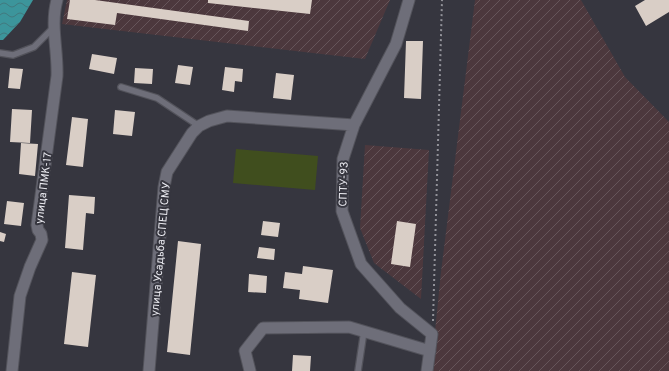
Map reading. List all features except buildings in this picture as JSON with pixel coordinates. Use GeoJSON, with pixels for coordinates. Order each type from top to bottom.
{"type":"FeatureCollection","features":[{"type":"Feature","properties":{"kind":"street","name":"улица ПМК-17"},"geometry":{"type":"LineString","coordinates":[[12,371],[20,296],[30,267],[42,240],[41,234],[38,230],[38,225],[57,72],[54,10],[57,0]]}},
{"type":"Feature","properties":{"kind":"street","name":"СПТУ-93"},"geometry":{"type":"LineString","coordinates":[[409,0],[396,44],[354,125],[343,159],[342,211],[361,264],[400,308],[432,334]]}},
{"type":"Feature","properties":{"kind":"street","name":"улица Усадьба СПЕЦ СМУ"},"geometry":{"type":"LineString","coordinates":[[149,371],[164,187],[167,172],[192,133],[199,126],[209,121],[227,116],[354,125]]}},
{"type":"Feature","properties":{"kind":"street"},"geometry":{"type":"LineString","coordinates":[[250,371],[245,352],[263,328],[349,327],[430,351]]}},
{"type":"Feature","properties":{"kind":"street"},"geometry":{"type":"LineString","coordinates":[[427,371],[432,334]]}},
{"type":"Feature","properties":{"kind":"lane"},"geometry":{"type":"LineString","coordinates":[[0,53],[13,55],[34,47],[54,27]]}},
{"type":"Feature","properties":{"kind":"lane"},"geometry":{"type":"LineString","coordinates":[[121,87],[157,98],[199,126]]}},
{"type":"Feature","properties":{"kind":"lane"},"geometry":{"type":"LineString","coordinates":[[358,371],[364,331]]}},
{"type":"Feature","properties":{"kind":"path"},"geometry":{"type":"LineString","coordinates":[[432,334],[442,0]]}},
{"type":"Feature","properties":{"kind":"shaded area"},"geometry":{"type":"Polygon","coordinates":[[[67,0],[390,0],[365,59],[62,24],[67,0]]]}},
{"type":"Feature","properties":{"kind":"shaded area"},"geometry":{"type":"Polygon","coordinates":[[[475,0],[581,0],[625,77],[669,122],[669,371],[431,371],[441,272],[475,0]]]}},
{"type":"Feature","properties":{"kind":"shaded area"},"geometry":{"type":"Polygon","coordinates":[[[365,145],[429,150],[421,299],[374,263],[360,228],[365,145]]]}},
{"type":"Feature","properties":{"kind":"green space"},"geometry":{"type":"Polygon","coordinates":[[[236,149],[318,156],[315,190],[233,183],[236,149]]]}},
{"type":"Feature","properties":{"kind":"water"},"geometry":{"type":"Polygon","coordinates":[[[0,0],[33,0],[20,22],[3,40],[0,40],[0,0]]]}}]}
